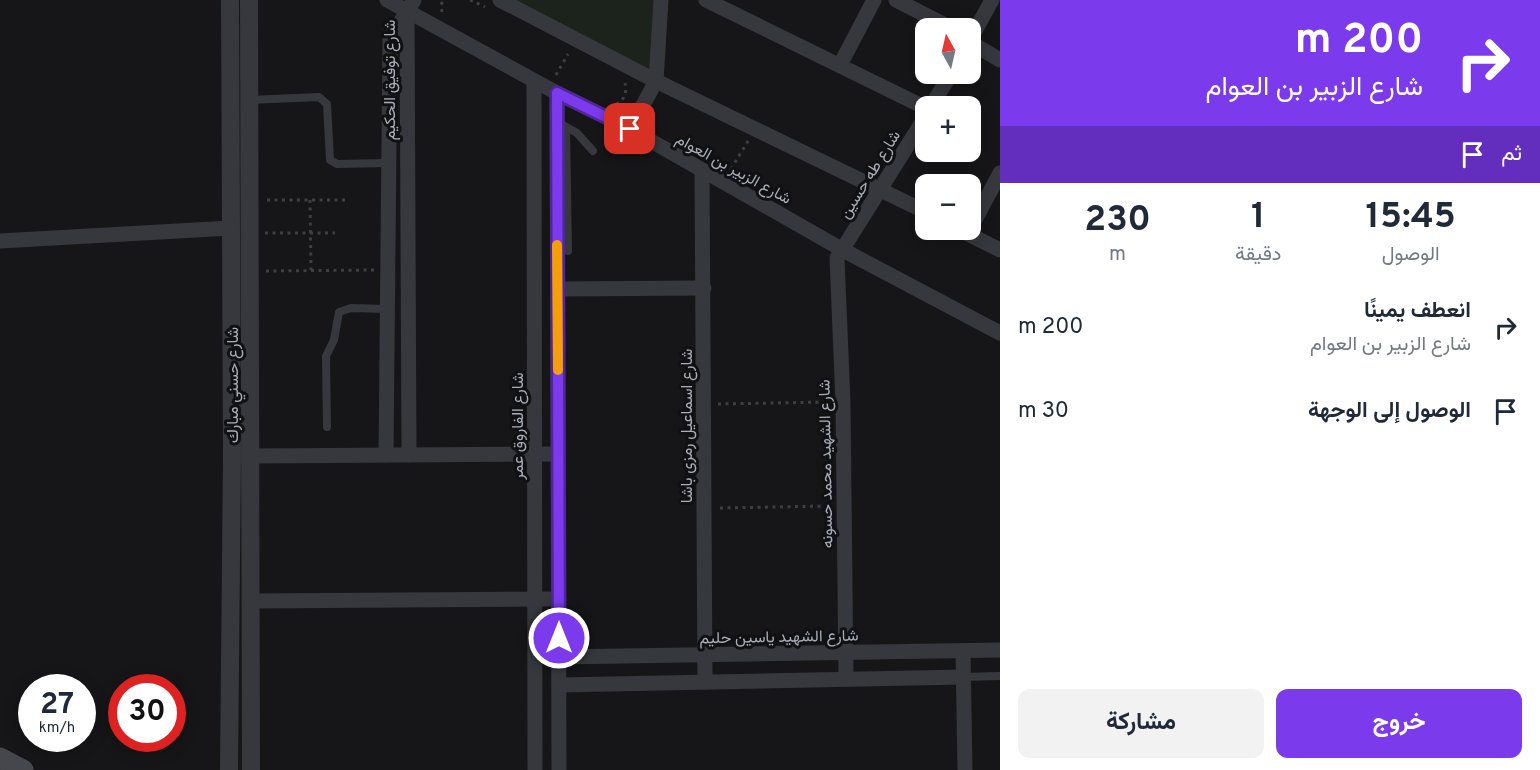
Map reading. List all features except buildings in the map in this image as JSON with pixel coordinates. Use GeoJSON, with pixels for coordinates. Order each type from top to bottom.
{"type":"FeatureCollection","features":[{"type":"Feature","properties":{"kind":"main road"},"geometry":{"type":"LineString","coordinates":[[0,758],[23,770]]}},
{"type":"Feature","properties":{"kind":"street","name":"شارع حسني مبارك"},"geometry":{"type":"LineString","coordinates":[[231,0],[240,230],[241,456],[251,601],[251,770]]}},
{"type":"Feature","properties":{"kind":"street","name":"شارع حسني مبارك"},"geometry":{"type":"LineString","coordinates":[[229,770],[249,271],[240,230],[249,200],[249,0]]}},
{"type":"Feature","properties":{"kind":"street","name":"شارع الزبير بن العوام"},"geometry":{"type":"LineString","coordinates":[[387,0],[410,5],[546,88],[630,129],[843,250],[1000,333]]}},
{"type":"Feature","properties":{"kind":"street"},"geometry":{"type":"LineString","coordinates":[[630,129],[656,81],[661,0]]}},
{"type":"Feature","properties":{"kind":"street"},"geometry":{"type":"LineString","coordinates":[[706,0],[915,103]]}},
{"type":"Feature","properties":{"kind":"street"},"geometry":{"type":"LineString","coordinates":[[840,66],[874,0]]}},
{"type":"Feature","properties":{"kind":"street"},"geometry":{"type":"LineString","coordinates":[[896,0],[931,18]]}},
{"type":"Feature","properties":{"kind":"street"},"geometry":{"type":"LineString","coordinates":[[981,20],[992,0]]}},
{"type":"Feature","properties":{"kind":"street","name":"شارع توفيق الحكيم"},"geometry":{"type":"LineString","coordinates":[[409,455],[407,153],[410,5]]}},
{"type":"Feature","properties":{"kind":"street","name":"شارع توفيق الحكيم"},"geometry":{"type":"LineString","coordinates":[[386,455],[390,39],[410,5]]}},
{"type":"Feature","properties":{"kind":"street"},"geometry":{"type":"LineString","coordinates":[[495,5],[576,40],[915,207]]}},
{"type":"Feature","properties":{"kind":"street"},"geometry":{"type":"LineString","coordinates":[[981,48],[1000,60]]}},
{"type":"Feature","properties":{"kind":"street"},"geometry":{"type":"LineString","coordinates":[[546,88],[561,125],[558,289],[559,770]]}},
{"type":"Feature","properties":{"kind":"street","name":"شارع الفاروق عمر"},"geometry":{"type":"LineString","coordinates":[[535,770],[535,454],[546,88]]}},
{"type":"Feature","properties":{"kind":"street","name":"شارع طه حسين"},"geometry":{"type":"LineString","coordinates":[[843,250],[915,134]]}},
{"type":"Feature","properties":{"kind":"street"},"geometry":{"type":"LineString","coordinates":[[388,158],[407,153]]}},
{"type":"Feature","properties":{"kind":"street","name":"شارع اسماعيل رمزى باشا"},"geometry":{"type":"LineString","coordinates":[[702,170],[705,682]]}},
{"type":"Feature","properties":{"kind":"street"},"geometry":{"type":"LineString","coordinates":[[981,206],[1000,173]]}},
{"type":"Feature","properties":{"kind":"street"},"geometry":{"type":"LineString","coordinates":[[0,241],[240,230]]}},
{"type":"Feature","properties":{"kind":"street"},"geometry":{"type":"LineString","coordinates":[[981,238],[1000,250]]}},
{"type":"Feature","properties":{"kind":"street","name":"شارع الشهيد محمد حسونه"},"geometry":{"type":"LineString","coordinates":[[843,250],[837,258],[843,402],[846,679]]}},
{"type":"Feature","properties":{"kind":"street"},"geometry":{"type":"LineString","coordinates":[[558,289],[704,288]]}},
{"type":"Feature","properties":{"kind":"street"},"geometry":{"type":"LineString","coordinates":[[387,310],[408,313]]}},
{"type":"Feature","properties":{"kind":"street"},"geometry":{"type":"LineString","coordinates":[[241,456],[558,454]]}},
{"type":"Feature","properties":{"kind":"street"},"geometry":{"type":"LineString","coordinates":[[251,601],[559,599]]}},
{"type":"Feature","properties":{"kind":"street","name":"شارع الشهيد ياسين حليم"},"geometry":{"type":"LineString","coordinates":[[559,657],[1000,650]]}},
{"type":"Feature","properties":{"kind":"street"},"geometry":{"type":"LineString","coordinates":[[963,651],[965,770]]}},
{"type":"Feature","properties":{"kind":"street"},"geometry":{"type":"LineString","coordinates":[[559,685],[963,677]]}},
{"type":"Feature","properties":{"kind":"lane"},"geometry":{"type":"LineString","coordinates":[[249,100],[319,97],[327,104],[330,160],[337,164],[388,158]]}},
{"type":"Feature","properties":{"kind":"lane"},"geometry":{"type":"LineString","coordinates":[[561,125],[585,141],[593,151]]}},
{"type":"Feature","properties":{"kind":"lane"},"geometry":{"type":"LineString","coordinates":[[561,125],[568,251]]}},
{"type":"Feature","properties":{"kind":"lane"},"geometry":{"type":"LineString","coordinates":[[327,426],[326,356],[334,340],[339,312],[351,308],[387,310]]}},
{"type":"Feature","properties":{"kind":"lane"},"geometry":{"type":"LineString","coordinates":[[963,677],[1000,676]]}},
{"type":"Feature","properties":{"kind":"path"},"geometry":{"type":"LineString","coordinates":[[443,0],[441,10],[444,16]]}},
{"type":"Feature","properties":{"kind":"path"},"geometry":{"type":"LineString","coordinates":[[470,0],[495,5]]}},
{"type":"Feature","properties":{"kind":"path"},"geometry":{"type":"LineString","coordinates":[[546,88],[576,40]]}},
{"type":"Feature","properties":{"kind":"path"},"geometry":{"type":"LineString","coordinates":[[612,106],[622,100],[625,94],[625,83],[621,78]]}},
{"type":"Feature","properties":{"kind":"path"},"geometry":{"type":"LineString","coordinates":[[723,182],[755,129]]}},
{"type":"Feature","properties":{"kind":"path"},"geometry":{"type":"LineString","coordinates":[[249,200],[346,200]]}},
{"type":"Feature","properties":{"kind":"path"},"geometry":{"type":"LineString","coordinates":[[310,200],[310,271]]}},
{"type":"Feature","properties":{"kind":"path"},"geometry":{"type":"LineString","coordinates":[[240,230],[335,233]]}},
{"type":"Feature","properties":{"kind":"path"},"geometry":{"type":"LineString","coordinates":[[249,271],[387,270]]}},
{"type":"Feature","properties":{"kind":"path"},"geometry":{"type":"LineString","coordinates":[[704,404],[843,402]]}},
{"type":"Feature","properties":{"kind":"path"},"geometry":{"type":"LineString","coordinates":[[705,508],[844,506]]}},
{"type":"Feature","properties":{"kind":"shaded area"},"geometry":{"type":"Polygon","coordinates":[[[507,0],[658,0],[653,77],[507,0]]]}},
{"type":"Feature","properties":{"kind":"slow traffic"},"geometry":{"type":"LineString","coordinates":[[557,245],[558,370]]}},
{"type":"Feature","properties":{"kind":"route"},"geometry":{"type":"LineString","coordinates":[[559,638],[557,93],[630,129]]}}]}
